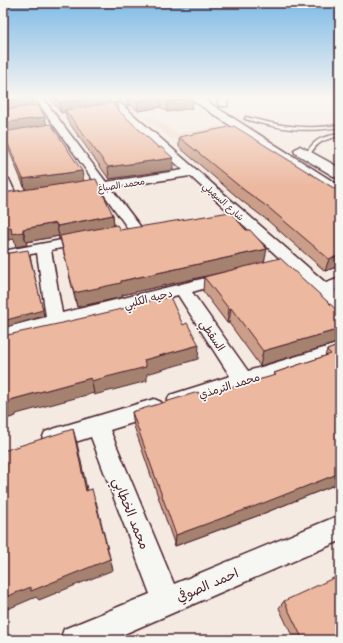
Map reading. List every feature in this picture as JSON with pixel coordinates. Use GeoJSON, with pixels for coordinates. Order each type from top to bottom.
{"type":"FeatureCollection","features":[{"type":"Feature","properties":{"kind":"main road"},"geometry":{"type":"LineString","coordinates":[[248,127],[340,193]]}},
{"type":"Feature","properties":{"kind":"main road"},"geometry":{"type":"LineString","coordinates":[[251,127],[283,140],[340,174]]}},
{"type":"Feature","properties":{"kind":"street","name":"شارع السهيلي"},"geometry":{"type":"LineString","coordinates":[[142,127],[235,211],[285,264],[322,289],[340,304]]}},
{"type":"Feature","properties":{"kind":"street"},"geometry":{"type":"LineString","coordinates":[[228,133],[239,127]]}},
{"type":"Feature","properties":{"kind":"street"},"geometry":{"type":"LineString","coordinates":[[47,132],[62,129],[136,230]]}},
{"type":"Feature","properties":{"kind":"street"},"geometry":{"type":"LineString","coordinates":[[162,145],[176,143]]}},
{"type":"Feature","properties":{"kind":"street","name":"محمد الصباغ"},"geometry":{"type":"LineString","coordinates":[[66,192],[192,172]]}},
{"type":"Feature","properties":{"kind":"street"},"geometry":{"type":"LineString","coordinates":[[3,179],[7,200],[27,197]]}},
{"type":"Feature","properties":{"kind":"street"},"geometry":{"type":"LineString","coordinates":[[220,214],[235,211]]}},
{"type":"Feature","properties":{"kind":"street"},"geometry":{"type":"LineString","coordinates":[[120,233],[151,227]]}},
{"type":"Feature","properties":{"kind":"street"},"geometry":{"type":"LineString","coordinates":[[3,255],[97,237]]}},
{"type":"Feature","properties":{"kind":"street"},"geometry":{"type":"LineString","coordinates":[[43,247],[55,321]]}},
{"type":"Feature","properties":{"kind":"street","name":"دحيه الكلبي"},"geometry":{"type":"LineString","coordinates":[[3,334],[241,275]]}},
{"type":"Feature","properties":{"kind":"street"},"geometry":{"type":"LineString","coordinates":[[322,289],[340,282]]}},
{"type":"Feature","properties":{"kind":"street","name":"السقطي"},"geometry":{"type":"LineString","coordinates":[[182,289],[243,380]]}},
{"type":"Feature","properties":{"kind":"street","name":"محمد الترمذي"},"geometry":{"type":"LineString","coordinates":[[32,446],[340,350]]}},
{"type":"Feature","properties":{"kind":"street","name":"محمد الخطابي"},"geometry":{"type":"LineString","coordinates":[[98,426],[167,601]]}},
{"type":"Feature","properties":{"kind":"street","name":"احمد الصوفي"},"geometry":{"type":"LineString","coordinates":[[75,640],[340,528]]}},
{"type":"Feature","properties":{"kind":"lane"},"geometry":{"type":"LineString","coordinates":[[269,127],[294,130],[314,130],[333,127]]}},
{"type":"Feature","properties":{"kind":"lane"},"geometry":{"type":"LineString","coordinates":[[307,154],[313,143],[340,135]]}},
{"type":"Feature","properties":{"kind":"shaded area"},"geometry":{"type":"Polygon","coordinates":[[[156,127],[167,127],[174,132],[180,133],[213,127],[220,127],[224,130],[171,139],[156,127]]]}},
{"type":"Feature","properties":{"kind":"building"},"geometry":{"type":"Polygon","coordinates":[[[33,127],[53,127],[82,171],[23,179],[3,132],[33,127]]]}},
{"type":"Feature","properties":{"kind":"building"},"geometry":{"type":"Polygon","coordinates":[[[78,127],[136,127],[159,148],[161,147],[173,158],[108,167],[78,127]]]}},
{"type":"Feature","properties":{"kind":"building"},"geometry":{"type":"Polygon","coordinates":[[[236,127],[340,192],[340,255],[329,259],[269,208],[244,190],[179,137],[236,127]]]}},
{"type":"Feature","properties":{"kind":"building"},"geometry":{"type":"Polygon","coordinates":[[[96,179],[113,215],[57,226],[56,223],[23,229],[23,232],[12,234],[11,227],[3,228],[3,193],[96,179]]]}},
{"type":"Feature","properties":{"kind":"building"},"geometry":{"type":"Polygon","coordinates":[[[230,212],[246,230],[250,230],[267,249],[121,281],[121,283],[74,293],[60,236],[117,225],[120,230],[230,212]]]}},
{"type":"Feature","properties":{"kind":"building"},"geometry":{"type":"Polygon","coordinates":[[[28,250],[43,310],[3,321],[3,254],[28,250]]]}},
{"type":"Feature","properties":{"kind":"building"},"geometry":{"type":"Polygon","coordinates":[[[280,258],[340,313],[340,329],[263,351],[231,308],[229,309],[204,277],[280,258]]]}},
{"type":"Feature","properties":{"kind":"building"},"geometry":{"type":"Polygon","coordinates":[[[170,297],[183,325],[187,323],[199,345],[144,360],[146,367],[91,381],[91,378],[10,400],[10,402],[3,404],[3,336],[130,307],[129,305],[170,297]]]}},
{"type":"Feature","properties":{"kind":"building"},"geometry":{"type":"Polygon","coordinates":[[[340,345],[340,473],[176,535],[132,412],[198,392],[200,396],[276,375],[274,373],[331,354],[327,350],[340,345]]]}},
{"type":"Feature","properties":{"kind":"building"},"geometry":{"type":"Polygon","coordinates":[[[73,429],[86,491],[92,489],[110,559],[31,591],[31,587],[3,598],[3,451],[73,429]]]}},
{"type":"Feature","properties":{"kind":"building"},"geometry":{"type":"Polygon","coordinates":[[[340,575],[340,640],[303,640],[284,601],[340,575]]]}}]}
